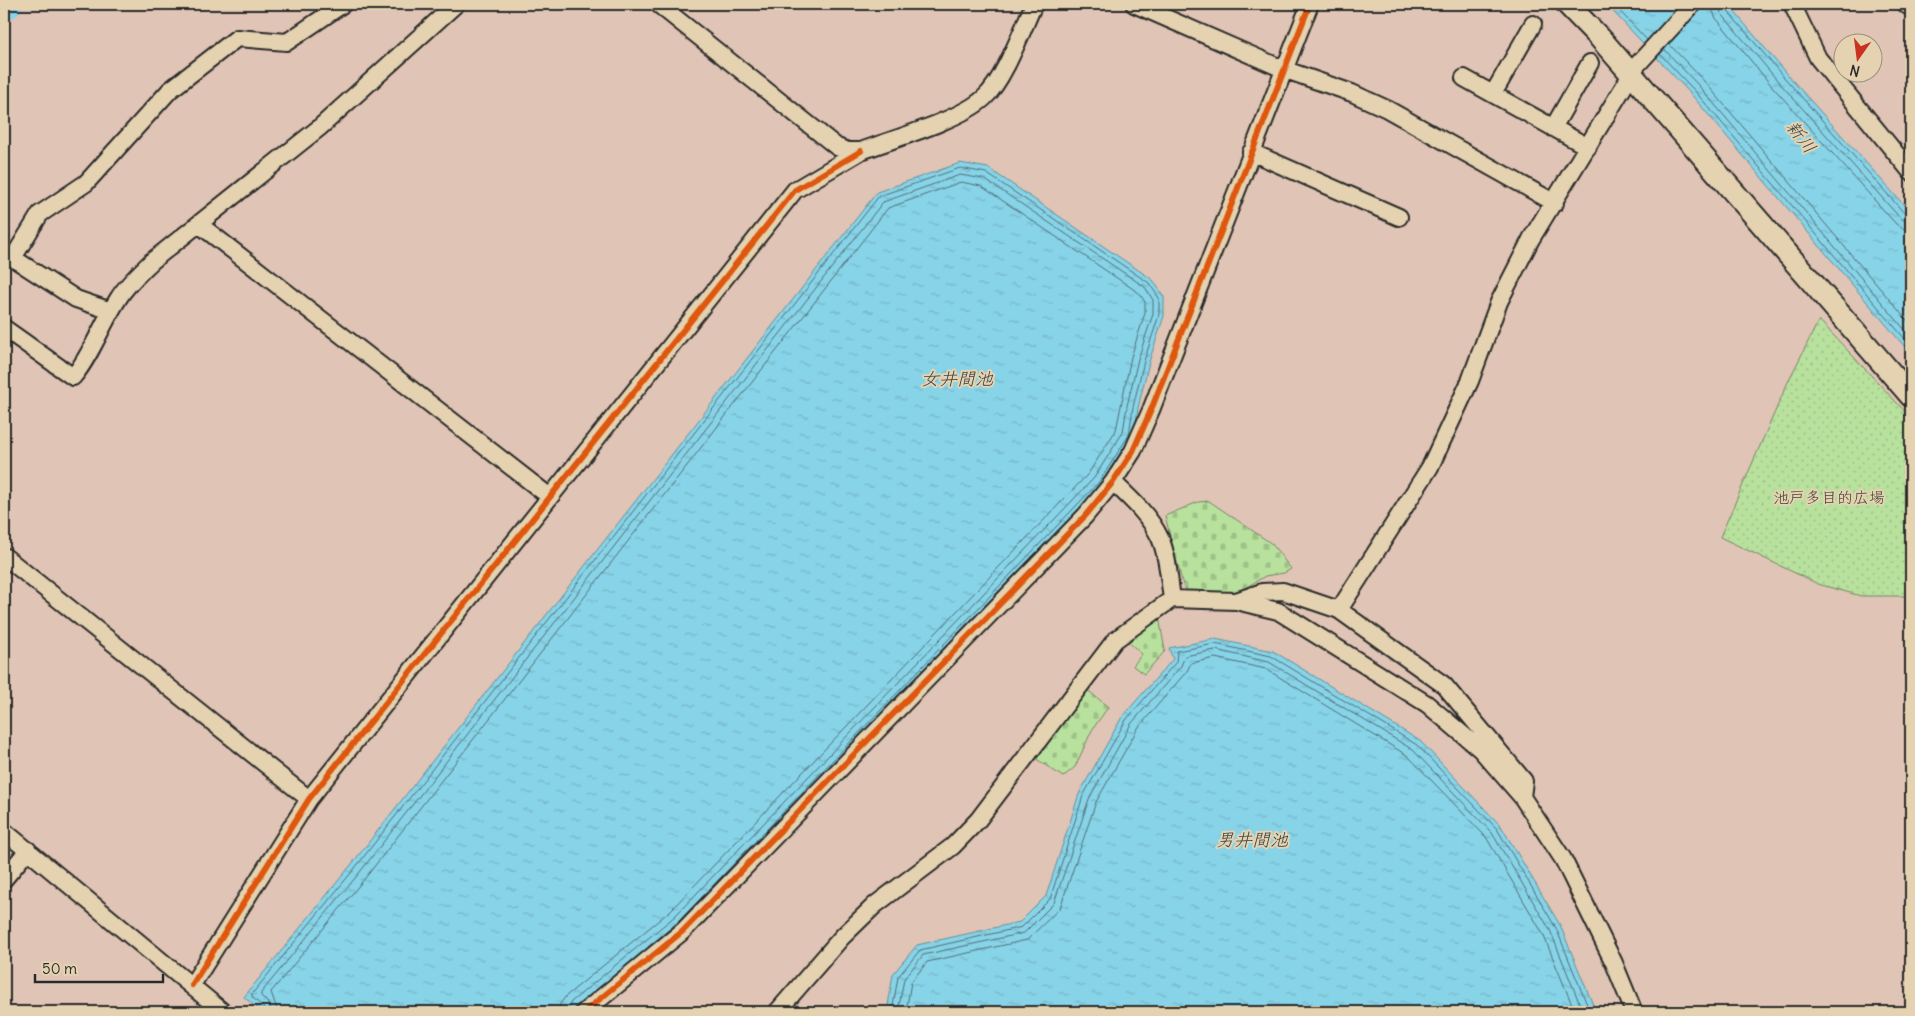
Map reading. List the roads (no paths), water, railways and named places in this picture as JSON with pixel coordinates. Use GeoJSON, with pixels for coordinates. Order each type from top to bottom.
{"type":"FeatureCollection","features":[{"type":"Feature","properties":{"kind":"street"},"geometry":{"type":"LineString","coordinates":[[111,311],[76,300],[13,258],[40,214],[86,183],[170,90],[237,38],[287,42],[343,4]]}},
{"type":"Feature","properties":{"kind":"street"},"geometry":{"type":"LineString","coordinates":[[4,328],[73,377],[83,364],[111,311],[133,280],[152,261],[200,225],[320,128],[456,4]]}},
{"type":"Feature","properties":{"kind":"street"},"geometry":{"type":"LineString","coordinates":[[658,4],[837,147],[848,151],[861,151]]}},
{"type":"Feature","properties":{"kind":"street"},"geometry":{"type":"LineString","coordinates":[[192,985],[310,799],[795,190],[861,151],[967,111],[985,98],[999,78],[1034,4]]}},
{"type":"Feature","properties":{"kind":"street"},"geometry":{"type":"LineString","coordinates":[[1134,4],[1283,69],[1352,93],[1387,109],[1555,203]]}},
{"type":"Feature","properties":{"kind":"street"},"geometry":{"type":"LineString","coordinates":[[584,1012],[683,932],[1085,516],[1113,482],[1133,451],[1151,410],[1310,4]]}},
{"type":"Feature","properties":{"kind":"street"},"geometry":{"type":"LineString","coordinates":[[1567,4],[1634,70],[1911,396]]}},
{"type":"Feature","properties":{"kind":"street"},"geometry":{"type":"LineString","coordinates":[[1339,610],[1430,467],[1470,381],[1513,271],[1634,70],[1693,4]]}},
{"type":"Feature","properties":{"kind":"street"},"geometry":{"type":"LineString","coordinates":[[1792,4],[1818,58],[1911,172]]}},
{"type":"Feature","properties":{"kind":"street"},"geometry":{"type":"LineString","coordinates":[[1905,4],[1911,8]]}},
{"type":"Feature","properties":{"kind":"street"},"geometry":{"type":"LineString","coordinates":[[1492,94],[1533,24]]}},
{"type":"Feature","properties":{"kind":"street"},"geometry":{"type":"LineString","coordinates":[[1553,128],[1590,63]]}},
{"type":"Feature","properties":{"kind":"street"},"geometry":{"type":"LineString","coordinates":[[1464,78],[1588,147]]}},
{"type":"Feature","properties":{"kind":"street"},"geometry":{"type":"LineString","coordinates":[[1251,152],[1399,217]]}},
{"type":"Feature","properties":{"kind":"street"},"geometry":{"type":"LineString","coordinates":[[200,225],[550,497]]}},
{"type":"Feature","properties":{"kind":"street"},"geometry":{"type":"LineString","coordinates":[[1113,482],[1138,506],[1160,538],[1167,564],[1172,599]]}},
{"type":"Feature","properties":{"kind":"street"},"geometry":{"type":"LineString","coordinates":[[4,556],[310,799]]}},
{"type":"Feature","properties":{"kind":"street"},"geometry":{"type":"LineString","coordinates":[[1236,601],[1262,592],[1283,591],[1339,610],[1444,685],[1524,781],[1522,797]]}},
{"type":"Feature","properties":{"kind":"street"},"geometry":{"type":"LineString","coordinates":[[777,1012],[842,937],[875,905],[953,846],[978,820],[1114,640],[1172,599],[1236,601],[1278,610],[1427,704],[1481,750],[1522,797],[1563,859],[1614,963],[1634,1012]]}},
{"type":"Feature","properties":{"kind":"street"},"geometry":{"type":"LineString","coordinates":[[4,831],[223,1012]]}},
{"type":"Feature","properties":{"kind":"street"},"geometry":{"type":"LineString","coordinates":[[4,879],[28,850]]}},
{"type":"Feature","properties":{"kind":"water","name":"新川"},"geometry":{"type":"Polygon","coordinates":[[[1606,4],[1728,4],[1785,72],[1911,213],[1911,354],[1690,93],[1606,4]]]}},
{"type":"Feature","properties":{"kind":"water","name":"女井間池"},"geometry":{"type":"Polygon","coordinates":[[[960,163],[988,168],[1153,280],[1164,297],[1164,316],[1149,362],[1138,408],[1134,437],[1103,485],[683,924],[576,1012],[262,1012],[244,997],[351,865],[877,192],[960,163]]]}},
{"type":"Feature","properties":{"kind":"water","name":"男井間池"},"geometry":{"type":"Polygon","coordinates":[[[1215,639],[1273,651],[1420,741],[1501,826],[1560,925],[1596,1012],[887,1012],[893,974],[917,945],[1020,922],[1046,896],[1079,794],[1122,717],[1173,659],[1169,648],[1215,639]]]}},
{"type":"Feature","properties":{"kind":"park label","name":"池戸多目的広場"},"geometry":{"type":"Point","coordinates":[1829,497]}}]}
